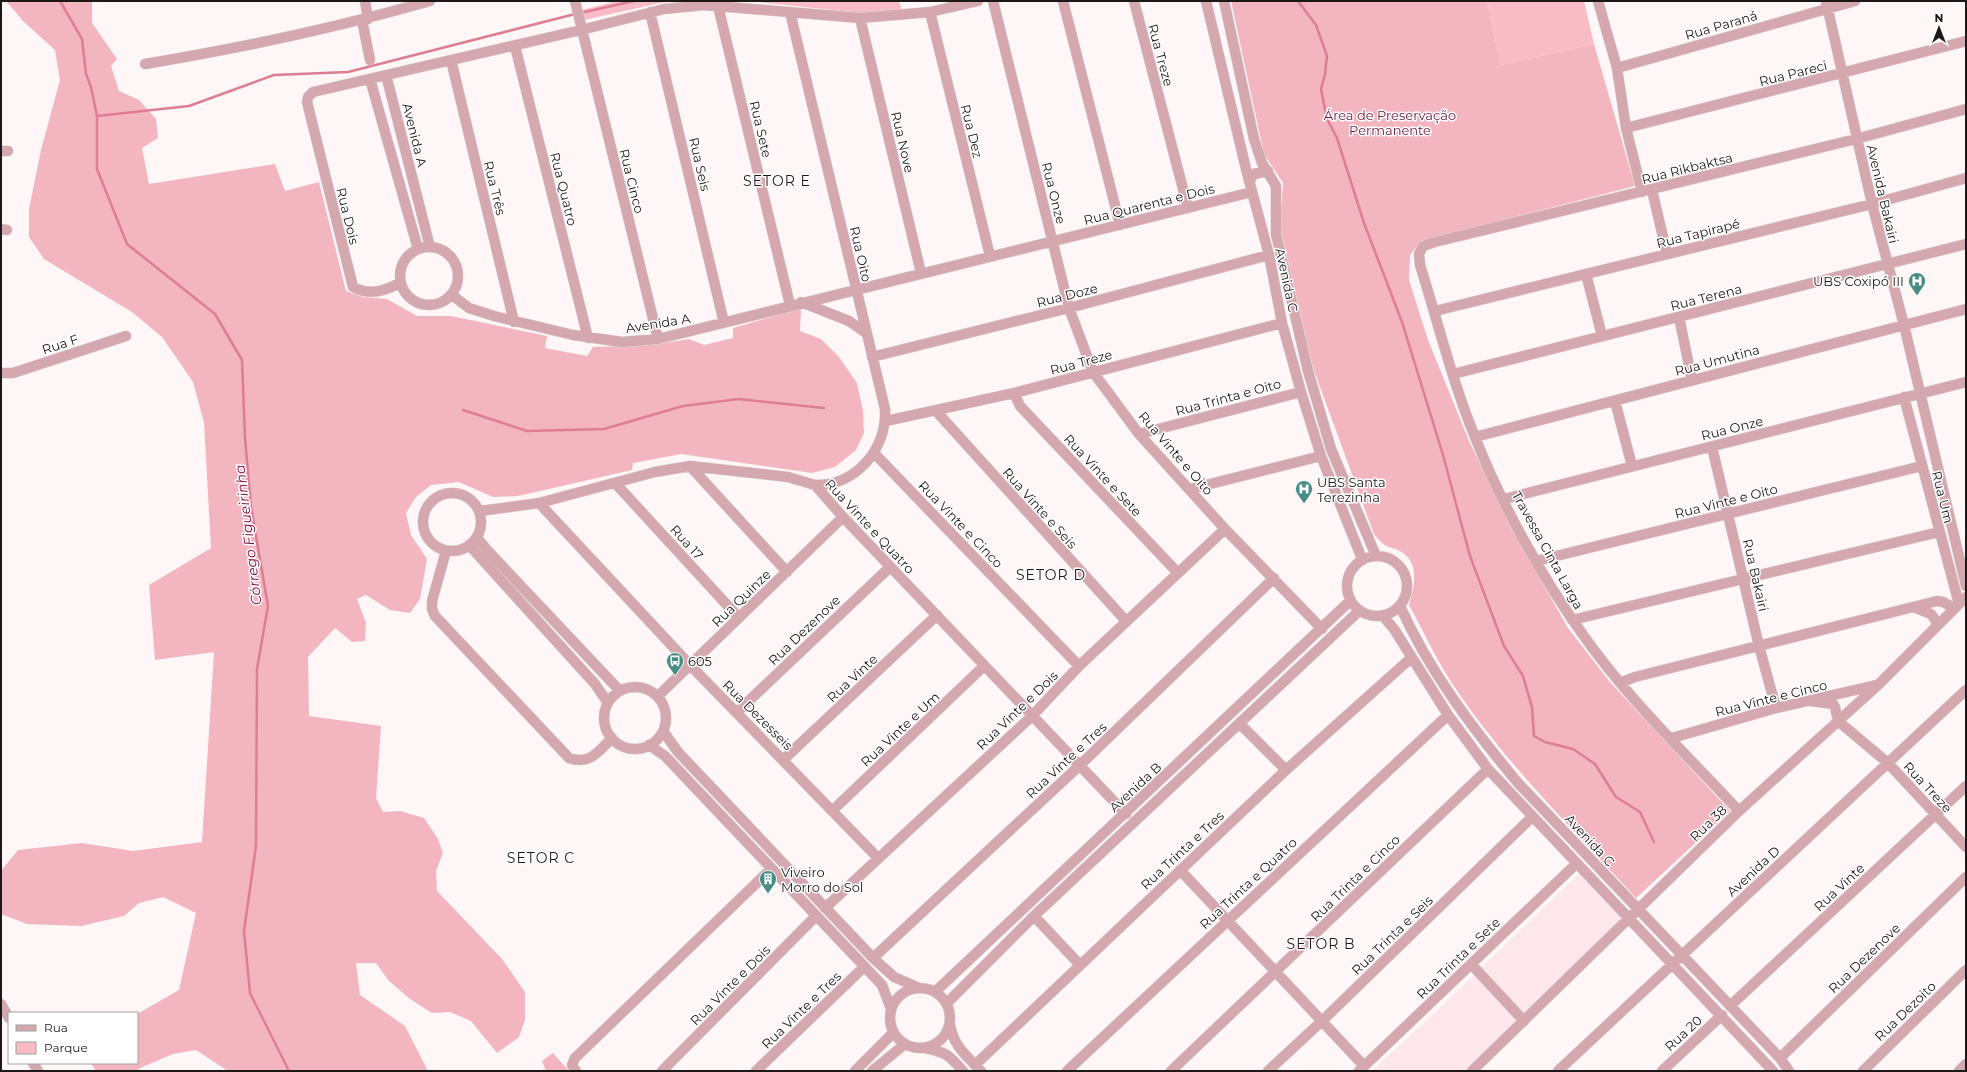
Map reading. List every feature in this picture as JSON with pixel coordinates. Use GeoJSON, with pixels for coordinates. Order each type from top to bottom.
{"type":"FeatureCollection","features":[{"type":"Feature","properties":{"kind":"street"},"geometry":{"type":"LineString","coordinates":[[365,1],[365,20],[370,60]]}},
{"type":"Feature","properties":{"kind":"street"},"geometry":{"type":"LineString","coordinates":[[145,64],[281,39],[365,20],[430,1]]}},
{"type":"Feature","properties":{"kind":"street"},"geometry":{"type":"LineString","coordinates":[[370,79],[515,46],[664,9],[704,5],[860,18],[930,12],[978,1]]}},
{"type":"Feature","properties":{"kind":"street","name":"Rua Onze"},"geometry":{"type":"LineString","coordinates":[[855,289],[1052,241],[994,1]]}},
{"type":"Feature","properties":{"kind":"street"},"geometry":{"type":"LineString","coordinates":[[1063,1],[1120,225]]}},
{"type":"Feature","properties":{"kind":"street","name":"Rua Treze"},"geometry":{"type":"LineString","coordinates":[[1134,1],[1188,208]]}},
{"type":"Feature","properties":{"kind":"street","name":"Avenida C"},"geometry":{"type":"LineString","coordinates":[[1206,1],[1249,182],[1269,255],[1282,323],[1301,392],[1321,456],[1362,559]]}},
{"type":"Feature","properties":{"kind":"street","name":"Avenida C"},"geometry":{"type":"LineString","coordinates":[[1224,1],[1254,139],[1260,157],[1276,186],[1274,212],[1276,234],[1308,371],[1331,449],[1376,556]]}},
{"type":"Feature","properties":{"kind":"street"},"geometry":{"type":"LineString","coordinates":[[1610,1],[1599,2],[1617,68],[1626,128],[1667,254]]}},
{"type":"Feature","properties":{"kind":"street","name":"Rua Paraná"},"geometry":{"type":"LineString","coordinates":[[1617,68],[1827,5],[1855,1]]}},
{"type":"Feature","properties":{"kind":"street"},"geometry":{"type":"LineString","coordinates":[[576,5],[581,30]]}},
{"type":"Feature","properties":{"kind":"street","name":"Avenida Bakairi"},"geometry":{"type":"LineString","coordinates":[[1827,5],[1856,139],[1920,393]]}},
{"type":"Feature","properties":{"kind":"street","name":"Rua Sete"},"geometry":{"type":"LineString","coordinates":[[718,6],[790,305]]}},
{"type":"Feature","properties":{"kind":"street","name":"Rua Seis"},"geometry":{"type":"LineString","coordinates":[[650,12],[724,322]]}},
{"type":"Feature","properties":{"kind":"street","name":"Rua Oito"},"geometry":{"type":"LineString","coordinates":[[790,12],[855,289],[885,409],[886,421],[879,444],[874,453],[856,472],[835,483],[815,485]]}},
{"type":"Feature","properties":{"kind":"street","name":"Rua Dez"},"geometry":{"type":"LineString","coordinates":[[930,12],[990,256]]}},
{"type":"Feature","properties":{"kind":"street","name":"Rua Nove"},"geometry":{"type":"LineString","coordinates":[[860,18],[921,273]]}},
{"type":"Feature","properties":{"kind":"street","name":"Rua Cinco"},"geometry":{"type":"LineString","coordinates":[[581,30],[658,339]]}},
{"type":"Feature","properties":{"kind":"street","name":"Rua Pareci"},"geometry":{"type":"LineString","coordinates":[[1626,128],[1843,74],[1966,41]]}},
{"type":"Feature","properties":{"kind":"street","name":"Rua Quatro"},"geometry":{"type":"LineString","coordinates":[[515,46],[588,338]]}},
{"type":"Feature","properties":{"kind":"street","name":"Rua Três"},"geometry":{"type":"LineString","coordinates":[[451,60],[514,322]]}},
{"type":"Feature","properties":{"kind":"street","name":"Avenida A"},"geometry":{"type":"LineString","coordinates":[[386,75],[430,247]]}},
{"type":"Feature","properties":{"kind":"street","name":"Avenida A"},"geometry":{"type":"LineString","coordinates":[[370,79],[418,249]]}},
{"type":"Feature","properties":{"kind":"street","name":"Rua Dois"},"geometry":{"type":"LineString","coordinates":[[370,79],[312,92],[308,97],[307,102],[348,274],[353,286],[364,291],[382,292],[400,284]]}},
{"type":"Feature","properties":{"kind":"street","name":"Rua Rikbaktsa"},"geometry":{"type":"LineString","coordinates":[[1419,254],[1423,246],[1434,242],[1856,139],[1966,109]]}},
{"type":"Feature","properties":{"kind":"street"},"geometry":{"type":"LineString","coordinates":[[1249,182],[1254,174],[1268,171]]}},
{"type":"Feature","properties":{"kind":"street","name":"Rua Tapirapé"},"geometry":{"type":"LineString","coordinates":[[1434,311],[1872,204],[1966,178]]}},
{"type":"Feature","properties":{"kind":"street","name":"Rua Quarenta e Dois"},"geometry":{"type":"LineString","coordinates":[[1052,241],[1252,192]]}},
{"type":"Feature","properties":{"kind":"street"},"geometry":{"type":"LineString","coordinates":[[1255,204],[1260,208],[1268,209],[1276,200]]}},
{"type":"Feature","properties":{"kind":"street","name":"Rua Vinte e Oito"},"geometry":{"type":"LineString","coordinates":[[1052,241],[1069,308],[1093,372],[1138,434],[1190,489],[1225,529],[1322,629]]}},
{"type":"Feature","properties":{"kind":"street","name":"Rua Terena"},"geometry":{"type":"LineString","coordinates":[[1453,374],[1966,244]]}},
{"type":"Feature","properties":{"kind":"street"},"geometry":{"type":"LineString","coordinates":[[430,247],[440,249],[448,253],[454,260],[458,269],[458,283],[452,295],[436,305],[418,304],[410,299],[400,284],[401,267],[408,256],[418,249],[430,247]]}},
{"type":"Feature","properties":{"kind":"street","name":"Travessa Cinta Larga"},"geometry":{"type":"LineString","coordinates":[[1419,254],[1420,265],[1453,374],[1475,437],[1504,500],[1536,561],[1572,620],[1620,683],[1739,811]]}},
{"type":"Feature","properties":{"kind":"street","name":"Rua Doze"},"geometry":{"type":"LineString","coordinates":[[872,357],[1069,308],[1269,255]]}},
{"type":"Feature","properties":{"kind":"street"},"geometry":{"type":"LineString","coordinates":[[1586,274],[1602,336]]}},
{"type":"Feature","properties":{"kind":"street","name":"Avenida A"},"geometry":{"type":"LineString","coordinates":[[452,295],[470,308],[514,322],[588,338],[622,342],[658,339],[855,289]]}},
{"type":"Feature","properties":{"kind":"street"},"geometry":{"type":"LineString","coordinates":[[801,302],[849,321],[866,333]]}},
{"type":"Feature","properties":{"kind":"street","name":"Rua Umutina"},"geometry":{"type":"LineString","coordinates":[[1475,437],[1966,309]]}},
{"type":"Feature","properties":{"kind":"street"},"geometry":{"type":"LineString","coordinates":[[1679,317],[1692,380]]}},
{"type":"Feature","properties":{"kind":"street","name":"Rua Treze"},"geometry":{"type":"LineString","coordinates":[[886,421],[936,412],[1014,393],[1282,323]]}},
{"type":"Feature","properties":{"kind":"street","name":"Rua F"},"geometry":{"type":"LineString","coordinates":[[1,373],[13,373],[126,336]]}},
{"type":"Feature","properties":{"kind":"street","name":"Rua Onze"},"geometry":{"type":"LineString","coordinates":[[1504,500],[1632,466],[1712,448],[1966,382]]}},
{"type":"Feature","properties":{"kind":"street","name":"Rua Trinta e Oito"},"geometry":{"type":"LineString","coordinates":[[1138,434],[1301,392]]}},
{"type":"Feature","properties":{"kind":"street","name":"Rua Vinte e Sete"},"geometry":{"type":"LineString","coordinates":[[1014,393],[1020,406],[1177,572]]}},
{"type":"Feature","properties":{"kind":"street","name":"Rua Um"},"geometry":{"type":"LineString","coordinates":[[1920,393],[1966,586]]}},
{"type":"Feature","properties":{"kind":"street","name":"Rua Um"},"geometry":{"type":"LineString","coordinates":[[1904,397],[1939,532],[1960,603]]}},
{"type":"Feature","properties":{"kind":"street"},"geometry":{"type":"LineString","coordinates":[[1615,401],[1632,466]]}},
{"type":"Feature","properties":{"kind":"street","name":"Rua Vinte e Seis"},"geometry":{"type":"LineString","coordinates":[[936,412],[1126,621]]}},
{"type":"Feature","properties":{"kind":"street","name":"Rua Bakairi"},"geometry":{"type":"LineString","coordinates":[[1712,448],[1729,513],[1759,646],[1776,708]]}},
{"type":"Feature","properties":{"kind":"street","name":"Rua Vinte e Cinco"},"geometry":{"type":"LineString","coordinates":[[874,453],[1079,666]]}},
{"type":"Feature","properties":{"kind":"street"},"geometry":{"type":"LineString","coordinates":[[1190,489],[1321,456]]}},
{"type":"Feature","properties":{"kind":"street"},"geometry":{"type":"LineString","coordinates":[[690,466],[786,572]]}},
{"type":"Feature","properties":{"kind":"street","name":"Rua Vinte e Quatro"},"geometry":{"type":"LineString","coordinates":[[480,511],[539,502],[616,484],[655,472],[690,466],[788,478],[815,485],[890,567],[938,615],[984,666],[1126,814]]}},
{"type":"Feature","properties":{"kind":"street","name":"Rua Vinte e Oito"},"geometry":{"type":"LineString","coordinates":[[1536,561],[1922,466]]}},
{"type":"Feature","properties":{"kind":"street","name":"Rua 17"},"geometry":{"type":"LineString","coordinates":[[616,484],[738,618]]}},
{"type":"Feature","properties":{"kind":"street"},"geometry":{"type":"LineString","coordinates":[[447,493],[457,493],[466,496],[474,502],[480,511],[482,529],[477,538],[470,546],[458,550],[446,550],[433,544],[424,531],[423,522],[425,512],[430,503],[447,493]]}},
{"type":"Feature","properties":{"kind":"street","name":"Rua Dezesseis"},"geometry":{"type":"LineString","coordinates":[[539,502],[690,665],[833,810],[878,858]]}},
{"type":"Feature","properties":{"kind":"street","name":"Rua Quinze"},"geometry":{"type":"LineString","coordinates":[[658,696],[843,517]]}},
{"type":"Feature","properties":{"kind":"street","name":"Rua Vinte e Dois"},"geometry":{"type":"LineString","coordinates":[[825,908],[1032,716],[1079,666],[1177,572],[1225,529]]}},
{"type":"Feature","properties":{"kind":"street"},"geometry":{"type":"LineString","coordinates":[[1572,620],[1939,532]]}},
{"type":"Feature","properties":{"kind":"street"},"geometry":{"type":"LineString","coordinates":[[477,538],[493,557],[620,691]]}},
{"type":"Feature","properties":{"kind":"street"},"geometry":{"type":"LineString","coordinates":[[470,546],[595,684],[608,703]]}},
{"type":"Feature","properties":{"kind":"street"},"geometry":{"type":"LineString","coordinates":[[446,550],[432,601],[432,609],[435,616],[569,758],[579,761],[591,758],[612,738]]}},
{"type":"Feature","properties":{"kind":"street"},"geometry":{"type":"LineString","coordinates":[[1376,556],[1390,558],[1398,564],[1404,571],[1407,580],[1405,598],[1400,606],[1383,616],[1371,616],[1359,611],[1350,600],[1346,584],[1348,574],[1354,566],[1362,559],[1376,556]]}},
{"type":"Feature","properties":{"kind":"street","name":"Rua Dezenove"},"geometry":{"type":"LineString","coordinates":[[737,712],[890,567]]}},
{"type":"Feature","properties":{"kind":"street","name":"Rua Vinte e Tres"},"geometry":{"type":"LineString","coordinates":[[873,958],[1079,766],[1274,578]]}},
{"type":"Feature","properties":{"kind":"street","name":"Avenida B"},"geometry":{"type":"LineString","coordinates":[[936,992],[1322,629],[1350,600]]}},
{"type":"Feature","properties":{"kind":"street"},"geometry":{"type":"LineString","coordinates":[[1620,683],[1635,677],[1939,601],[1960,603]]}},
{"type":"Feature","properties":{"kind":"street","name":"Rua 38"},"geometry":{"type":"LineString","coordinates":[[1472,1071],[1739,811],[1878,685],[1960,603]]}},
{"type":"Feature","properties":{"kind":"street","name":"Avenida C"},"geometry":{"type":"LineString","coordinates":[[1400,606],[1428,660],[1469,722],[1490,750],[1518,783],[1780,1058],[1789,1071]]}},
{"type":"Feature","properties":{"kind":"street"},"geometry":{"type":"LineString","coordinates":[[1914,607],[1931,614],[1938,624]]}},
{"type":"Feature","properties":{"kind":"street","name":"Avenida B"},"geometry":{"type":"LineString","coordinates":[[947,1003],[1034,916],[1359,611]]}},
{"type":"Feature","properties":{"kind":"street","name":"Rua Vinte"},"geometry":{"type":"LineString","coordinates":[[784,760],[938,615]]}},
{"type":"Feature","properties":{"kind":"street","name":"Avenida C"},"geometry":{"type":"LineString","coordinates":[[1383,616],[1394,629],[1448,715],[1488,769],[1576,864],[1722,1015],[1767,1069]]}},
{"type":"Feature","properties":{"kind":"street","name":"Rua Trinta e Tres"},"geometry":{"type":"LineString","coordinates":[[978,1068],[1080,965],[1180,870],[1286,770],[1411,658]]}},
{"type":"Feature","properties":{"kind":"street","name":"Rua Vinte e Um"},"geometry":{"type":"LineString","coordinates":[[833,810],[984,666]]}},
{"type":"Feature","properties":{"kind":"street","name":"Rua Vinte e Cinco"},"geometry":{"type":"LineString","coordinates":[[1672,738],[1776,708],[1878,685]]}},
{"type":"Feature","properties":{"kind":"street"},"geometry":{"type":"LineString","coordinates":[[630,687],[640,687],[650,690],[658,696],[666,712],[666,721],[663,731],[657,739],[649,745],[629,748],[620,745],[612,738],[604,723],[604,715],[608,703],[620,691],[630,687]]}},
{"type":"Feature","properties":{"kind":"street","name":"Avenida D"},"geometry":{"type":"LineString","coordinates":[[1564,1069],[1681,954],[1966,690]]}},
{"type":"Feature","properties":{"kind":"street"},"geometry":{"type":"LineString","coordinates":[[1811,700],[1833,704],[1838,721]]}},
{"type":"Feature","properties":{"kind":"street","name":"Rua Trinta e Quatro"},"geometry":{"type":"LineString","coordinates":[[1067,1071],[1448,715]]}},
{"type":"Feature","properties":{"kind":"street","name":"Rua Treze"},"geometry":{"type":"LineString","coordinates":[[1838,721],[1888,763],[1966,847]]}},
{"type":"Feature","properties":{"kind":"street"},"geometry":{"type":"LineString","coordinates":[[1240,724],[1286,770]]}},
{"type":"Feature","properties":{"kind":"street"},"geometry":{"type":"LineString","coordinates":[[663,731],[678,752],[873,958],[894,977],[917,987],[927,988],[936,992],[947,1003],[951,1015],[950,1025],[952,1036],[957,1047],[978,1068]]}},
{"type":"Feature","properties":{"kind":"street"},"geometry":{"type":"LineString","coordinates":[[649,745],[665,756],[815,917],[882,985],[891,1009]]}},
{"type":"Feature","properties":{"kind":"street","name":"Rua Trinta e Cinco"},"geometry":{"type":"LineString","coordinates":[[1171,1071],[1277,972],[1488,769]]}},
{"type":"Feature","properties":{"kind":"street","name":"Rua Vinte"},"geometry":{"type":"LineString","coordinates":[[1730,1006],[1966,786]]}},
{"type":"Feature","properties":{"kind":"street","name":"Rua Trinta e Seis"},"geometry":{"type":"LineString","coordinates":[[1268,1071],[1322,1021],[1532,817]]}},
{"type":"Feature","properties":{"kind":"street","name":"Rua Trinta e Sete"},"geometry":{"type":"LineString","coordinates":[[1361,1069],[1576,864]]}},
{"type":"Feature","properties":{"kind":"street"},"geometry":{"type":"LineString","coordinates":[[576,1071],[572,1065],[575,1058],[771,869]]}},
{"type":"Feature","properties":{"kind":"street"},"geometry":{"type":"LineString","coordinates":[[1180,870],[1322,1021],[1361,1069]]}},
{"type":"Feature","properties":{"kind":"street","name":"Rua Dezenove"},"geometry":{"type":"LineString","coordinates":[[1780,1058],[1966,877]]}},
{"type":"Feature","properties":{"kind":"street"},"geometry":{"type":"LineString","coordinates":[[1034,916],[1080,965]]}},
{"type":"Feature","properties":{"kind":"street","name":"Rua Vinte e Dois"},"geometry":{"type":"LineString","coordinates":[[662,1071],[815,917]]}},
{"type":"Feature","properties":{"kind":"street"},"geometry":{"type":"LineString","coordinates":[[1471,964],[1524,1021]]}},
{"type":"Feature","properties":{"kind":"street","name":"Rua Vinte e Tres"},"geometry":{"type":"LineString","coordinates":[[756,1071],[864,967]]}},
{"type":"Feature","properties":{"kind":"street","name":"Rua Dezoito"},"geometry":{"type":"LineString","coordinates":[[1863,1071],[1966,970]]}},
{"type":"Feature","properties":{"kind":"street"},"geometry":{"type":"LineString","coordinates":[[917,987],[909,989],[901,994],[891,1009],[889,1017],[893,1033],[904,1044],[918,1048],[942,1051],[949,1055],[963,1071]]}},
{"type":"Feature","properties":{"kind":"street"},"geometry":{"type":"LineString","coordinates":[[1,1004],[8,1016]]}},
{"type":"Feature","properties":{"kind":"street","name":"Rua 20"},"geometry":{"type":"LineString","coordinates":[[1662,1071],[1722,1015]]}},
{"type":"Feature","properties":{"kind":"street"},"geometry":{"type":"LineString","coordinates":[[925,1048],[941,1040],[950,1025]]}},
{"type":"Feature","properties":{"kind":"street"},"geometry":{"type":"LineString","coordinates":[[855,1071],[893,1033]]}},
{"type":"Feature","properties":{"kind":"street"},"geometry":{"type":"LineString","coordinates":[[872,1071],[904,1044]]}},
{"type":"Feature","properties":{"kind":"street"},"geometry":{"type":"LineString","coordinates":[[1959,1071],[1966,1064]]}},
{"type":"Feature","properties":{"kind":"shaded area"},"geometry":{"type":"Polygon","coordinates":[[[1579,874],[1623,920],[1524,1014],[1480,969],[1579,874]]]}},
{"type":"Feature","properties":{"kind":"shaded area"},"geometry":{"type":"Polygon","coordinates":[[[1474,976],[1518,1021],[1465,1071],[1372,1071],[1474,976]]]}},
{"type":"Feature","properties":{"kind":"green space"},"geometry":{"type":"Polygon","coordinates":[[[6,1],[92,1],[92,23],[117,59],[111,66],[119,91],[139,100],[156,119],[158,138],[142,148],[149,184],[275,164],[285,191],[319,182],[346,291],[363,297],[387,299],[417,316],[451,316],[547,336],[545,348],[587,356],[593,347],[652,345],[689,339],[704,345],[733,338],[733,328],[801,308],[800,331],[821,339],[839,357],[857,383],[863,411],[864,433],[856,450],[835,467],[812,473],[681,454],[633,463],[632,470],[518,496],[493,497],[459,482],[431,485],[416,497],[406,513],[411,535],[427,559],[420,599],[410,613],[390,610],[366,595],[357,599],[366,623],[365,641],[352,642],[335,628],[308,657],[309,716],[381,726],[376,798],[383,812],[400,811],[424,818],[438,839],[443,853],[436,871],[437,891],[502,959],[525,992],[525,1020],[519,1037],[497,1053],[471,1021],[450,1012],[432,1013],[410,999],[389,981],[376,963],[356,963],[360,995],[405,1026],[428,1071],[228,1071],[196,1050],[173,1054],[140,1068],[137,1071],[96,1071],[92,1064],[138,1064],[138,1013],[179,990],[196,913],[163,897],[139,903],[124,916],[81,926],[27,924],[1,914],[1,871],[18,850],[82,843],[133,851],[202,842],[214,652],[155,660],[149,585],[211,548],[204,422],[193,382],[162,337],[132,312],[44,259],[29,237],[29,209],[41,150],[60,80],[55,50],[23,21],[6,1]]]}},
{"type":"Feature","properties":{"kind":"green space"},"geometry":{"type":"Polygon","coordinates":[[[617,1],[676,1],[660,3],[584,20],[582,10],[617,1]]]}},
{"type":"Feature","properties":{"kind":"green space"},"geometry":{"type":"Polygon","coordinates":[[[749,1],[899,1],[902,11],[860,13],[749,1]]]}},
{"type":"Feature","properties":{"kind":"green space","name":"Área de Preservação Permanente"},"geometry":{"type":"Polygon","coordinates":[[[1231,1],[1487,1],[1501,65],[1594,44],[1635,186],[1421,241],[1410,255],[1409,280],[1428,340],[1469,441],[1510,526],[1568,628],[1609,681],[1730,811],[1636,898],[1538,793],[1470,709],[1434,653],[1409,605],[1414,583],[1411,562],[1407,556],[1396,549],[1388,547],[1374,534],[1313,368],[1280,226],[1283,183],[1264,154],[1231,1]]]}},
{"type":"Feature","properties":{"kind":"green space"},"geometry":{"type":"Polygon","coordinates":[[[1487,1],[1584,1],[1594,44],[1501,65],[1487,1]]]}},
{"type":"Feature","properties":{"kind":"green space"},"geometry":{"type":"Polygon","coordinates":[[[553,1053],[569,1071],[546,1071],[542,1061],[553,1053]]]}},
{"type":"Feature","properties":{"kind":"waterway","name":"Córrego Figueirinha"},"geometry":{"type":"LineString","coordinates":[[60,1],[82,39],[86,74],[91,87],[97,116],[97,169],[127,244],[215,314],[242,360],[245,438],[251,507],[268,606],[257,669],[256,846],[244,931],[250,993],[289,1071]]}},
{"type":"Feature","properties":{"kind":"waterway"},"geometry":{"type":"LineString","coordinates":[[580,13],[634,1]]}},
{"type":"Feature","properties":{"kind":"waterway"},"geometry":{"type":"LineString","coordinates":[[1298,1],[1316,25],[1327,56],[1325,74],[1321,89],[1327,119],[1337,138],[1364,223],[1402,322],[1443,455],[1470,556],[1504,646],[1523,676],[1532,707],[1534,736],[1545,742],[1573,749],[1595,764],[1616,797],[1640,812],[1654,842]]}},
{"type":"Feature","properties":{"kind":"waterway"},"geometry":{"type":"LineString","coordinates":[[97,116],[189,106],[274,75],[348,72],[575,14]]}},
{"type":"Feature","properties":{"kind":"waterway"},"geometry":{"type":"LineString","coordinates":[[463,410],[527,431],[604,429],[683,406],[739,399],[824,408]]}},
{"type":"Feature","properties":{"kind":"place","name":"UBS Coxipó III"},"geometry":{"type":"Point","coordinates":[1917,296]}},
{"type":"Feature","properties":{"kind":"place","name":"UBS Santa Terezinha"},"geometry":{"type":"Point","coordinates":[1304,504]}},
{"type":"Feature","properties":{"kind":"place","name":"605"},"geometry":{"type":"Point","coordinates":[675,676]}},
{"type":"Feature","properties":{"kind":"place","name":"Viveiro Morro do Sol"},"geometry":{"type":"Point","coordinates":[768,894]}},
{"type":"Feature","properties":{"kind":"district","name":"SETOR E"},"geometry":{"type":"Point","coordinates":[777,181]}},
{"type":"Feature","properties":{"kind":"district","name":"SETOR D"},"geometry":{"type":"Point","coordinates":[1051,575]}},
{"type":"Feature","properties":{"kind":"district","name":"SETOR C"},"geometry":{"type":"Point","coordinates":[541,858]}},
{"type":"Feature","properties":{"kind":"district","name":"SETOR B"},"geometry":{"type":"Point","coordinates":[1321,944]}}]}
